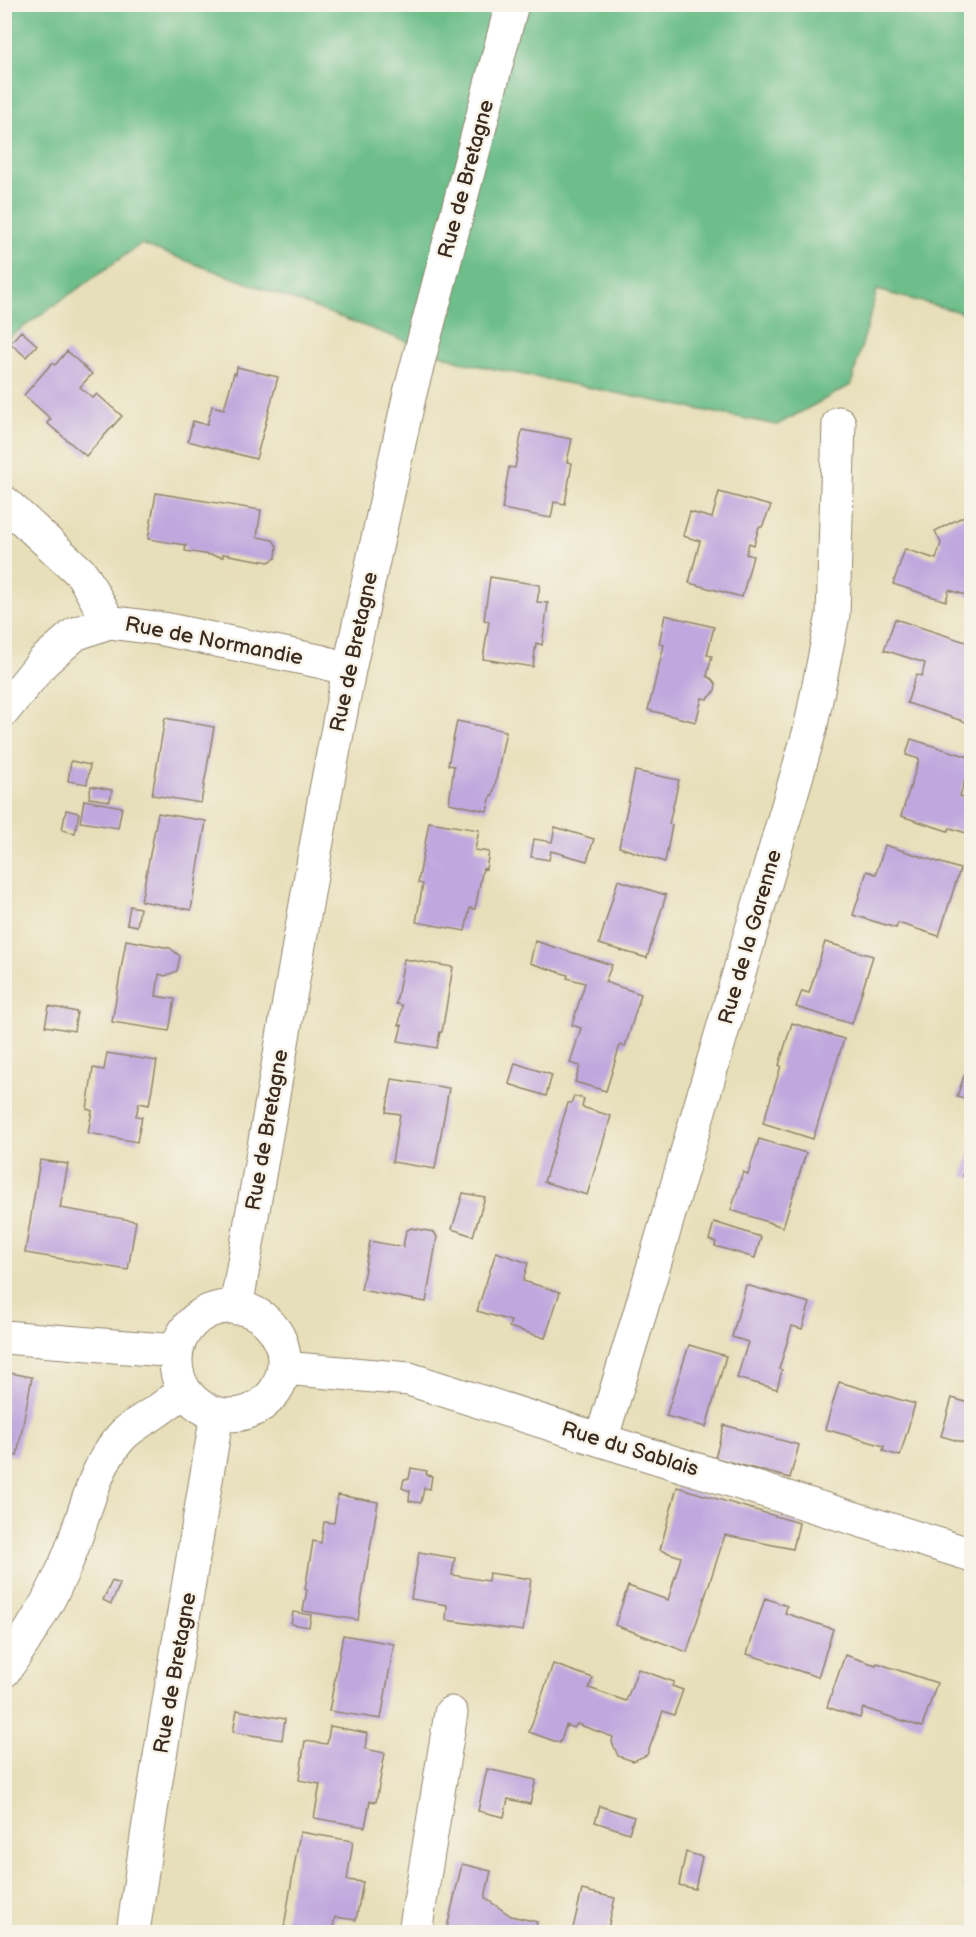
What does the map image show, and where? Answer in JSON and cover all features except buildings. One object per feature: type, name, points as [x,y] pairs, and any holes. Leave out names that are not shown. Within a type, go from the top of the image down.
[{"type":"street","name":"Rue de Bretagne","points":[[236,1308],[349,670],[410,393],[512,4]]},
{"type":"street","name":"Rue de la Garenne","points":[[601,1440],[810,730],[833,615],[839,423]]},
{"type":"street","points":[[4,502],[82,574],[109,622]]},
{"type":"street","name":"Rue de Normandie","points":[[4,710],[43,662],[75,634],[109,622],[163,629],[323,662],[349,670]]},
{"type":"street","points":[[236,1308],[254,1311],[272,1325],[283,1345],[284,1368],[277,1390],[261,1406],[240,1415],[217,1414],[198,1406],[184,1391],[175,1365],[176,1351],[183,1333],[195,1318],[212,1309],[236,1308]]},
{"type":"street","points":[[4,1337],[176,1351]]},
{"type":"street","name":"Rue du Sablais","points":[[284,1368],[409,1379],[972,1555]]},
{"type":"street","points":[[4,1671],[45,1607],[71,1552],[103,1463],[112,1449],[121,1437],[184,1391]]},
{"type":"street","name":"Rue de Bretagne","points":[[133,1932],[217,1414]]},
{"type":"street","points":[[415,1932],[451,1713]]},
{"type":"green space","points":[[5,5],[971,5],[971,315],[877,290],[851,385],[777,425],[465,363],[141,244],[5,340]]}]
